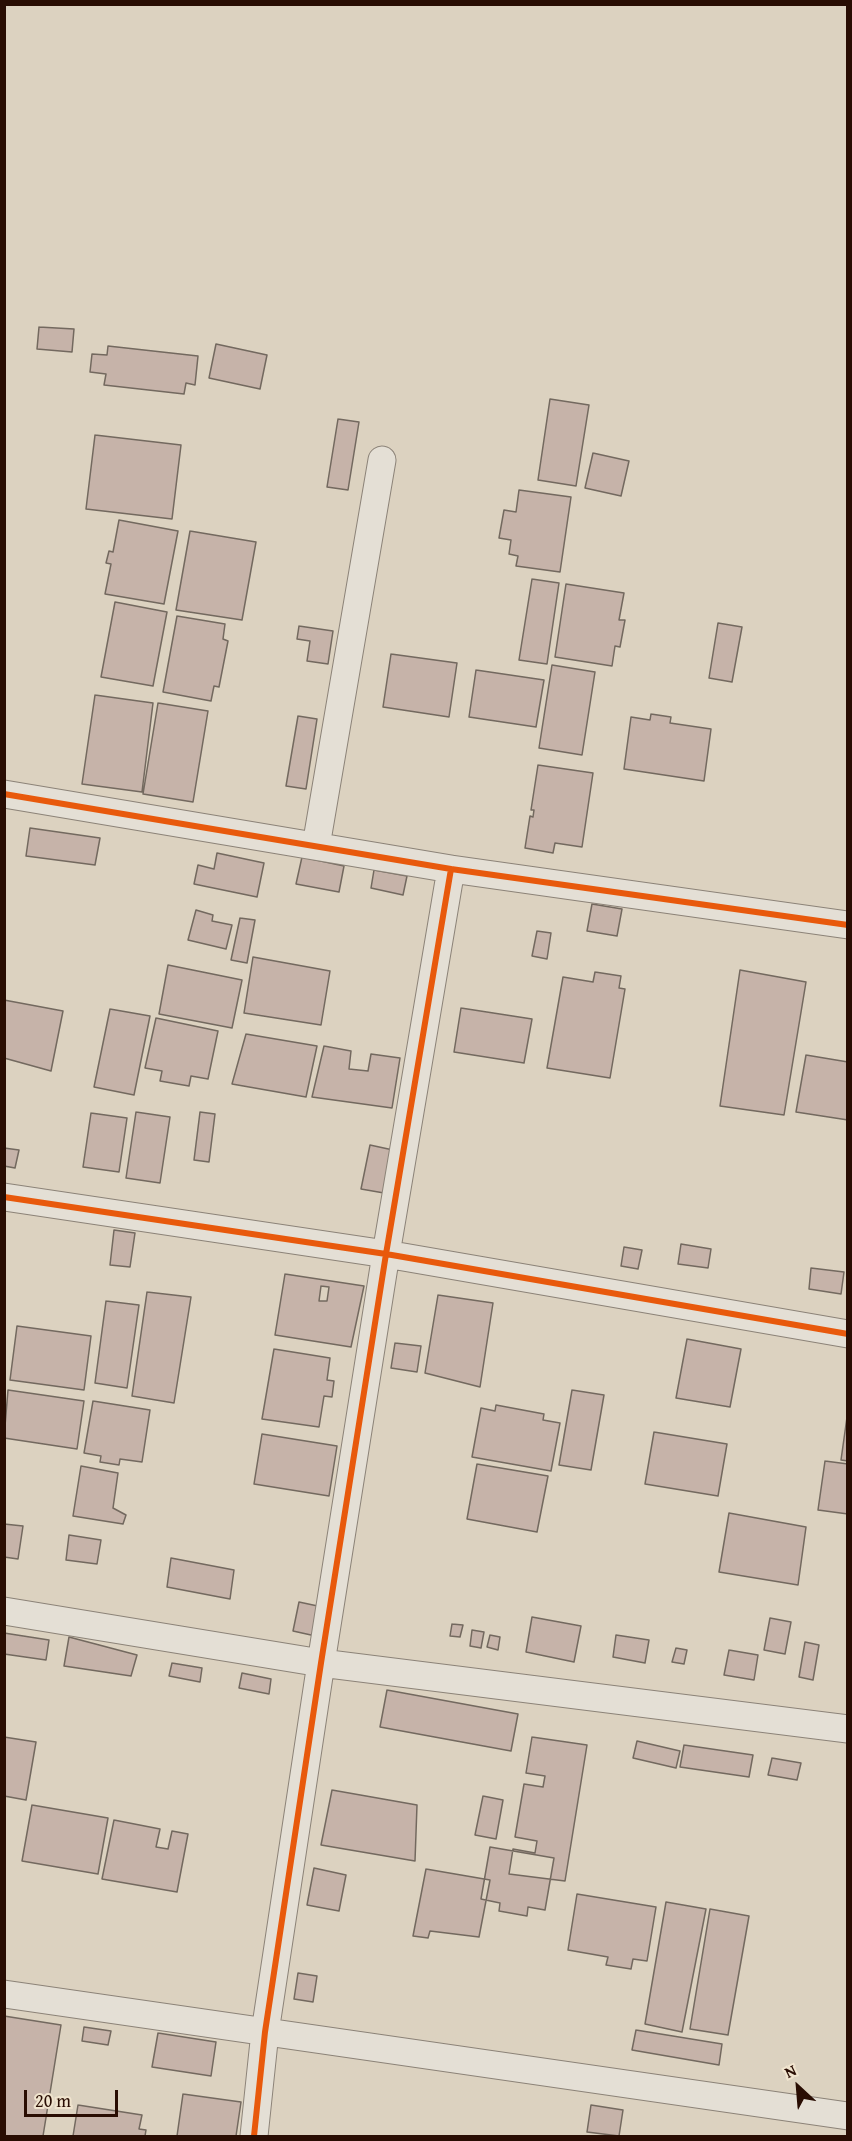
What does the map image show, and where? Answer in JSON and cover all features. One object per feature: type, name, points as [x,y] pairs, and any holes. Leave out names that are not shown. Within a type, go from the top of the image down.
[{"type":"street","points":[[316,846],[382,460]]},
{"type":"street","points":[[4,794],[451,869],[848,925]]},
{"type":"street","points":[[254,2136],[265,2032],[321,1663],[386,1254],[451,869]]},
{"type":"street","points":[[4,1197],[386,1254],[848,1335]]},
{"type":"street","points":[[4,1611],[321,1663],[848,1729]]},
{"type":"street","points":[[4,1994],[848,2116]]},
{"type":"building","points":[[39,327],[74,329],[72,352],[37,349]]},
{"type":"building","points":[[216,344],[267,355],[260,389],[209,378]]},
{"type":"building","points":[[108,346],[198,356],[195,385],[186,383],[184,394],[104,385],[106,374],[90,372],[92,354],[107,355]]},
{"type":"building","points":[[550,399],[589,405],[576,486],[538,480]]},
{"type":"building","points":[[338,419],[359,422],[348,490],[327,487]]},
{"type":"building","points":[[95,435],[181,445],[172,519],[86,509]]},
{"type":"building","points":[[593,453],[629,461],[621,496],[585,488]]},
{"type":"building","points":[[519,490],[571,497],[560,572],[516,566],[518,556],[509,554],[511,540],[499,538],[504,510],[516,512]]},
{"type":"building","points":[[119,520],[178,531],[164,604],[105,594],[111,564],[106,563],[109,551],[113,552]]},
{"type":"building","points":[[190,531],[256,542],[242,620],[176,610]]},
{"type":"building","points":[[532,579],[559,583],[547,664],[519,660]]},
{"type":"building","points":[[566,584],[624,593],[619,620],[625,620],[620,647],[615,646],[612,666],[555,657]]},
{"type":"building","points":[[115,602],[167,612],[153,686],[101,677]]},
{"type":"building","points":[[177,616],[225,624],[223,639],[228,641],[219,687],[214,686],[211,701],[163,692]]},
{"type":"building","points":[[718,623],[742,627],[732,682],[709,678]]},
{"type":"building","points":[[299,626],[333,631],[328,664],[307,661],[310,641],[297,639]]},
{"type":"building","points":[[391,654],[457,663],[449,717],[383,707]]},
{"type":"building","points":[[552,665],[595,672],[582,755],[539,748]]},
{"type":"building","points":[[476,670],[544,680],[536,727],[469,717]]},
{"type":"building","points":[[95,695],[153,703],[142,792],[82,784]]},
{"type":"building","points":[[158,703],[208,711],[193,802],[143,794]]},
{"type":"building","points":[[651,714],[671,717],[670,723],[711,729],[704,781],[624,769],[631,717],[650,720]]},
{"type":"building","points":[[298,716],[317,719],[306,789],[286,786]]},
{"type":"building","points":[[538,765],[593,773],[582,847],[555,843],[553,853],[525,848],[530,816],[533,817],[534,810],[531,810]]},
{"type":"building","points":[[30,828],[100,838],[95,865],[26,856]]},
{"type":"building","points":[[217,853],[264,863],[257,897],[194,884],[198,865],[214,869]]},
{"type":"building","points":[[302,857],[344,866],[339,892],[296,884]]},
{"type":"building","points":[[374,870],[407,876],[403,895],[371,888]]},
{"type":"building","points":[[592,904],[622,909],[617,936],[587,931]]},
{"type":"building","points":[[196,910],[213,915],[212,921],[232,925],[226,949],[188,940]]},
{"type":"building","points":[[240,918],[255,920],[247,963],[231,960]]},
{"type":"building","points":[[537,931],[551,933],[547,959],[532,956]]},
{"type":"building","points":[[253,957],[330,971],[321,1025],[244,1013]]},
{"type":"building","points":[[168,965],[242,980],[232,1028],[159,1014]]},
{"type":"building","points":[[740,970],[806,982],[784,1115],[720,1106]]},
{"type":"building","points":[[595,972],[621,976],[619,988],[625,989],[610,1078],[547,1068],[563,977],[593,982]]},
{"type":"building","points":[[4,1000],[63,1011],[51,1071],[4,1058]]},
{"type":"building","points":[[461,1008],[532,1019],[524,1063],[454,1052]]},
{"type":"building","points":[[110,1009],[150,1016],[134,1095],[94,1087]]},
{"type":"building","points":[[156,1018],[218,1031],[208,1079],[191,1076],[189,1086],[160,1081],[162,1071],[145,1068]]},
{"type":"building","points":[[246,1034],[317,1046],[306,1097],[232,1084]]},
{"type":"building","points":[[324,1046],[351,1051],[349,1069],[368,1071],[371,1054],[400,1058],[392,1108],[312,1097]]},
{"type":"building","points":[[806,1055],[848,1062],[848,1120],[796,1112]]},
{"type":"building","points":[[136,1112],[170,1117],[160,1183],[126,1178]]},
{"type":"building","points":[[200,1112],[215,1114],[209,1162],[194,1160]]},
{"type":"building","points":[[91,1113],[127,1118],[119,1172],[83,1167]]},
{"type":"building","points":[[370,1145],[393,1150],[384,1193],[361,1189]]},
{"type":"building","points":[[4,1148],[19,1150],[15,1168],[4,1166]]},
{"type":"building","points":[[114,1230],[135,1233],[130,1267],[110,1265]]},
{"type":"building","points":[[681,1244],[711,1249],[708,1268],[678,1264]]},
{"type":"building","points":[[624,1247],[642,1250],[638,1269],[621,1266]]},
{"type":"building","points":[[811,1268],[844,1272],[841,1294],[809,1289]]},
{"type":"building","points":[[285,1274],[364,1286],[351,1347],[275,1335]],"holes":[[[321,1286],[329,1287],[327,1301],[319,1301]]]},
{"type":"building","points":[[147,1292],[191,1297],[174,1403],[132,1396]]},
{"type":"building","points":[[438,1295],[493,1303],[480,1387],[425,1373]]},
{"type":"building","points":[[106,1301],[139,1305],[127,1388],[95,1383]]},
{"type":"building","points":[[17,1326],[91,1336],[84,1390],[10,1380]]},
{"type":"building","points":[[687,1339],[741,1349],[730,1407],[676,1398]]},
{"type":"building","points":[[395,1343],[421,1346],[417,1372],[391,1368]]},
{"type":"building","points":[[274,1349],[330,1358],[327,1380],[334,1381],[332,1397],[324,1396],[319,1427],[262,1419]]},
{"type":"building","points":[[8,1390],[84,1401],[77,1449],[4,1438]]},
{"type":"building","points":[[572,1390],[604,1395],[591,1470],[559,1465]]},
{"type":"building","points":[[93,1401],[150,1410],[142,1462],[120,1459],[119,1465],[100,1462],[101,1456],[84,1453]]},
{"type":"building","points":[[496,1405],[544,1414],[543,1420],[560,1423],[551,1471],[472,1457],[481,1408],[495,1411]]},
{"type":"building","points":[[848,1410],[848,1461],[841,1460]]},
{"type":"building","points":[[654,1432],[727,1444],[718,1496],[645,1484]]},
{"type":"building","points":[[262,1434],[337,1446],[329,1496],[254,1484]]},
{"type":"building","points":[[825,1461],[848,1464],[848,1514],[818,1510]]},
{"type":"building","points":[[477,1464],[548,1476],[537,1532],[467,1519]]},
{"type":"building","points":[[81,1466],[118,1473],[113,1508],[126,1515],[123,1524],[73,1516]]},
{"type":"building","points":[[729,1513],[806,1527],[798,1585],[719,1572]]},
{"type":"building","points":[[4,1524],[23,1526],[18,1559],[4,1557]]},
{"type":"building","points":[[69,1535],[101,1540],[97,1564],[66,1560]]},
{"type":"building","points":[[171,1558],[234,1570],[230,1599],[167,1587]]},
{"type":"building","points":[[299,1602],[327,1608],[320,1637],[293,1631]]},
{"type":"building","points":[[532,1617],[581,1626],[574,1662],[526,1652]]},
{"type":"building","points":[[770,1618],[791,1622],[785,1654],[764,1650]]},
{"type":"building","points":[[452,1624],[463,1625],[460,1637],[450,1636]]},
{"type":"building","points":[[472,1630],[484,1632],[481,1648],[470,1646]]},
{"type":"building","points":[[4,1633],[49,1640],[46,1660],[4,1654]]},
{"type":"building","points":[[490,1635],[500,1637],[498,1650],[487,1647]]},
{"type":"building","points":[[616,1635],[649,1640],[645,1663],[613,1657]]},
{"type":"building","points":[[69,1637],[137,1655],[131,1676],[64,1666]]},
{"type":"building","points":[[805,1642],[819,1645],[813,1680],[799,1677]]},
{"type":"building","points":[[676,1648],[687,1650],[684,1664],[672,1662]]},
{"type":"building","points":[[729,1650],[758,1655],[754,1680],[724,1675]]},
{"type":"building","points":[[172,1663],[202,1668],[200,1682],[169,1676]]},
{"type":"building","points":[[242,1673],[271,1679],[269,1694],[239,1688]]},
{"type":"building","points":[[387,1690],[518,1714],[511,1751],[380,1727]]},
{"type":"building","points":[[4,1737],[36,1742],[26,1800],[4,1796]]},
{"type":"building","points":[[532,1737],[587,1745],[565,1881],[509,1874],[513,1849],[535,1853],[537,1841],[515,1837],[524,1784],[543,1787],[545,1776],[526,1773]]},
{"type":"building","points":[[637,1741],[680,1751],[676,1768],[633,1758]]},
{"type":"building","points":[[684,1745],[753,1755],[749,1777],[680,1767]]},
{"type":"building","points":[[772,1758],[801,1763],[797,1780],[768,1775]]},
{"type":"building","points":[[332,1790],[417,1805],[415,1861],[321,1845]]},
{"type":"building","points":[[483,1796],[503,1800],[496,1839],[475,1835]]},
{"type":"building","points":[[32,1805],[108,1818],[98,1874],[22,1861]]},
{"type":"building","points":[[114,1820],[160,1829],[156,1847],[168,1849],[172,1831],[188,1834],[177,1892],[102,1879]]},
{"type":"building","points":[[490,1847],[554,1858],[545,1910],[528,1907],[527,1916],[499,1911],[500,1903],[481,1899]]},
{"type":"building","points":[[314,1868],[346,1875],[339,1911],[307,1905]]},
{"type":"building","points":[[426,1869],[490,1880],[479,1937],[430,1931],[428,1938],[413,1936]]},
{"type":"building","points":[[577,1894],[656,1907],[647,1961],[633,1959],[631,1969],[606,1965],[608,1957],[568,1950]]},
{"type":"building","points":[[666,1902],[706,1909],[682,2032],[645,2024]]},
{"type":"building","points":[[710,1909],[749,1916],[728,2035],[690,2029]]},
{"type":"building","points":[[298,1973],[317,1976],[313,2002],[294,1999]]},
{"type":"building","points":[[4,2016],[61,2025],[43,2136],[4,2136]]},
{"type":"building","points":[[84,2027],[111,2031],[108,2045],[82,2041]]},
{"type":"building","points":[[636,2030],[722,2044],[719,2065],[632,2050]]},
{"type":"building","points":[[158,2033],[216,2042],[211,2076],[152,2067]]},
{"type":"building","points":[[183,2094],[241,2102],[236,2136],[177,2136]]},
{"type":"building","points":[[78,2105],[142,2115],[139,2129],[146,2130],[145,2136],[73,2136]]},
{"type":"building","points":[[591,2105],[623,2110],[619,2136],[587,2132]]},
{"type":"cycle path","points":[[4,794],[451,869],[848,925]]},
{"type":"cycle path","points":[[254,2136],[265,2032],[321,1663],[386,1254],[451,869]]},
{"type":"cycle path","points":[[4,1197],[386,1254],[848,1334]]}]
